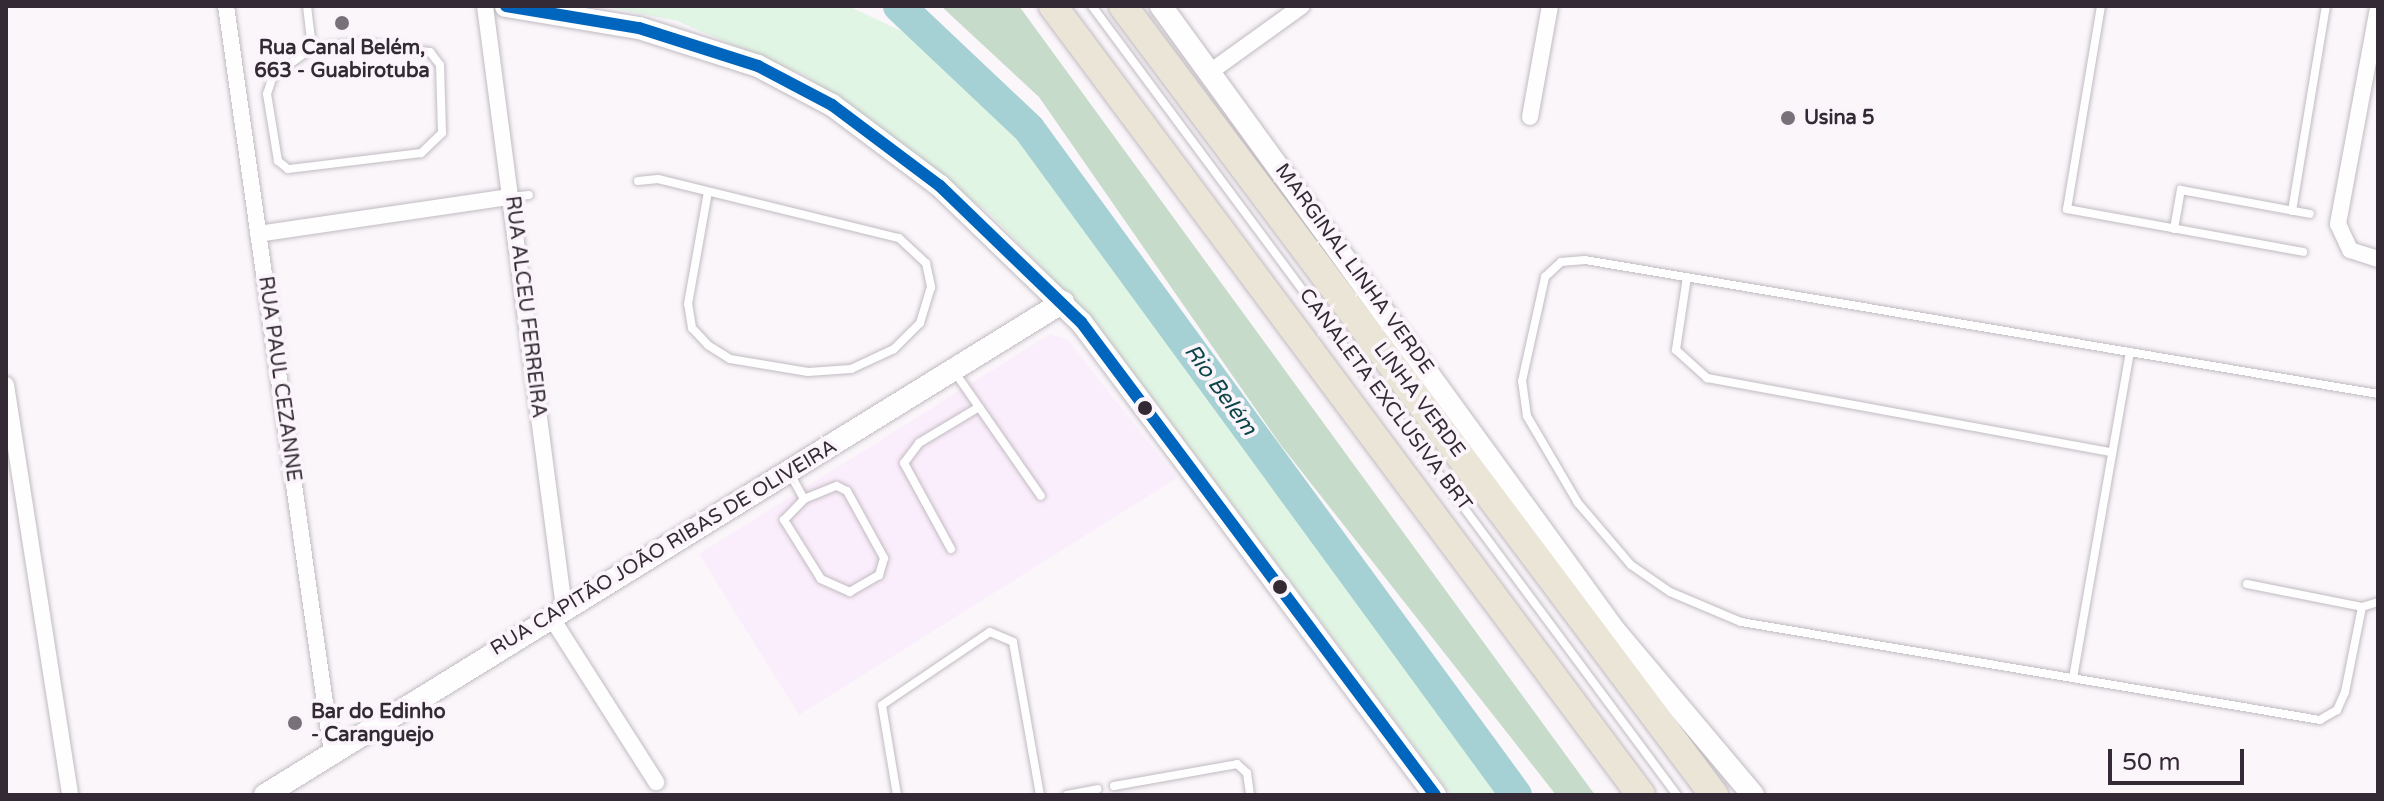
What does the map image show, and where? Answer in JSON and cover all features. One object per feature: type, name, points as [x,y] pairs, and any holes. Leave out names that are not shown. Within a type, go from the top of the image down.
[{"type":"highway","points":[[1053,6],[1641,795]]},
{"type":"highway","name":"LINHA VERDE","points":[[1123,6],[1714,795]]},
{"type":"street","name":"RUA PAUL CEZANNE","points":[[226,6],[332,753]]},
{"type":"street","name":"RUA ALCEU FERREIRA","points":[[485,6],[558,613],[656,782]]},
{"type":"street","points":[[506,6],[680,38],[795,83],[940,186],[1063,302],[1435,795]]},
{"type":"street","name":"MARGINAL LINHA VERDE","points":[[1161,6],[1615,631],[1753,795]]},
{"type":"street","points":[[1210,72],[1302,6]]},
{"type":"street","points":[[1530,117],[1550,6]]},
{"type":"street","points":[[2371,258],[2344,245],[2338,224],[2378,8]]},
{"type":"street","points":[[258,234],[510,197]]},
{"type":"street","name":"RUA CAPITÃO JOÃO RIBAS DE OLIVEIRA","points":[[265,795],[1063,302]]},
{"type":"street","points":[[6,385],[70,795]]},
{"type":"lane","points":[[307,6],[312,48]]},
{"type":"lane","name":"CANALETA EXCLUSIVA BRT","points":[[1092,6],[1677,795]]},
{"type":"lane","points":[[2101,6],[2067,209],[2303,252]]},
{"type":"lane","points":[[2292,211],[2326,6]]},
{"type":"lane","points":[[412,44],[430,52],[440,65],[445,117],[433,145],[421,153],[288,169],[278,161],[267,94],[282,63],[312,48],[412,44]]},
{"type":"lane","points":[[638,181],[658,179],[899,238],[926,263],[931,287],[920,323],[894,349],[851,369],[808,372],[730,359],[708,345],[692,328],[688,304],[708,192]]},
{"type":"lane","points":[[2174,229],[2181,190],[2310,214]]},
{"type":"lane","points":[[510,197],[529,195]]},
{"type":"lane","points":[[2362,607],[2345,692],[2337,710],[2320,720],[1741,622],[1670,592],[1631,565],[1578,503],[1527,416],[1522,381],[1545,277],[1561,262],[1687,277],[2378,394]]},
{"type":"lane","points":[[1687,277],[1676,350],[1707,378],[2112,452]]},
{"type":"lane","points":[[2073,678],[2130,352]]},
{"type":"lane","points":[[954,370],[1041,496]]},
{"type":"lane","points":[[951,549],[904,463],[919,443],[979,407]]},
{"type":"lane","points":[[789,472],[804,499]]},
{"type":"lane","points":[[837,486],[847,491],[884,558],[879,575],[850,592],[821,579],[784,520],[804,499],[837,486]]},
{"type":"lane","points":[[2247,584],[2362,607],[2378,602]]},
{"type":"lane","points":[[897,795],[882,705],[990,632],[1013,642],[1040,795]]},
{"type":"lane","points":[[1114,786],[1237,764],[1247,773],[1250,795]]},
{"type":"lane","points":[[1067,795],[1097,789]]},
{"type":"shaded area","points":[[1050,334],[1068,340],[1177,478],[799,715],[699,554]]},
{"type":"green space","points":[[602,6],[848,6],[914,37],[1022,134],[1506,795],[1451,795],[1096,323],[988,212],[808,77],[677,21]]},
{"type":"green space","points":[[941,6],[1019,6],[1595,795],[1556,795],[1280,444],[1039,97]]},
{"type":"waterway","name":"Rio Belém","points":[[899,6],[1029,129],[1516,795]]},
{"type":"transit line","points":[[506,6],[639,28],[758,66],[832,105],[940,186],[1081,322],[1435,795]]},
{"type":"place","name":"Rua Canal Belém, 663 - Guabirotuba","points":[[342,23]]},
{"type":"place","name":"Usina 5","points":[[1788,118]]},
{"type":"place","name":"Bar do Edinho - Caranguejo","points":[[295,723]]}]
